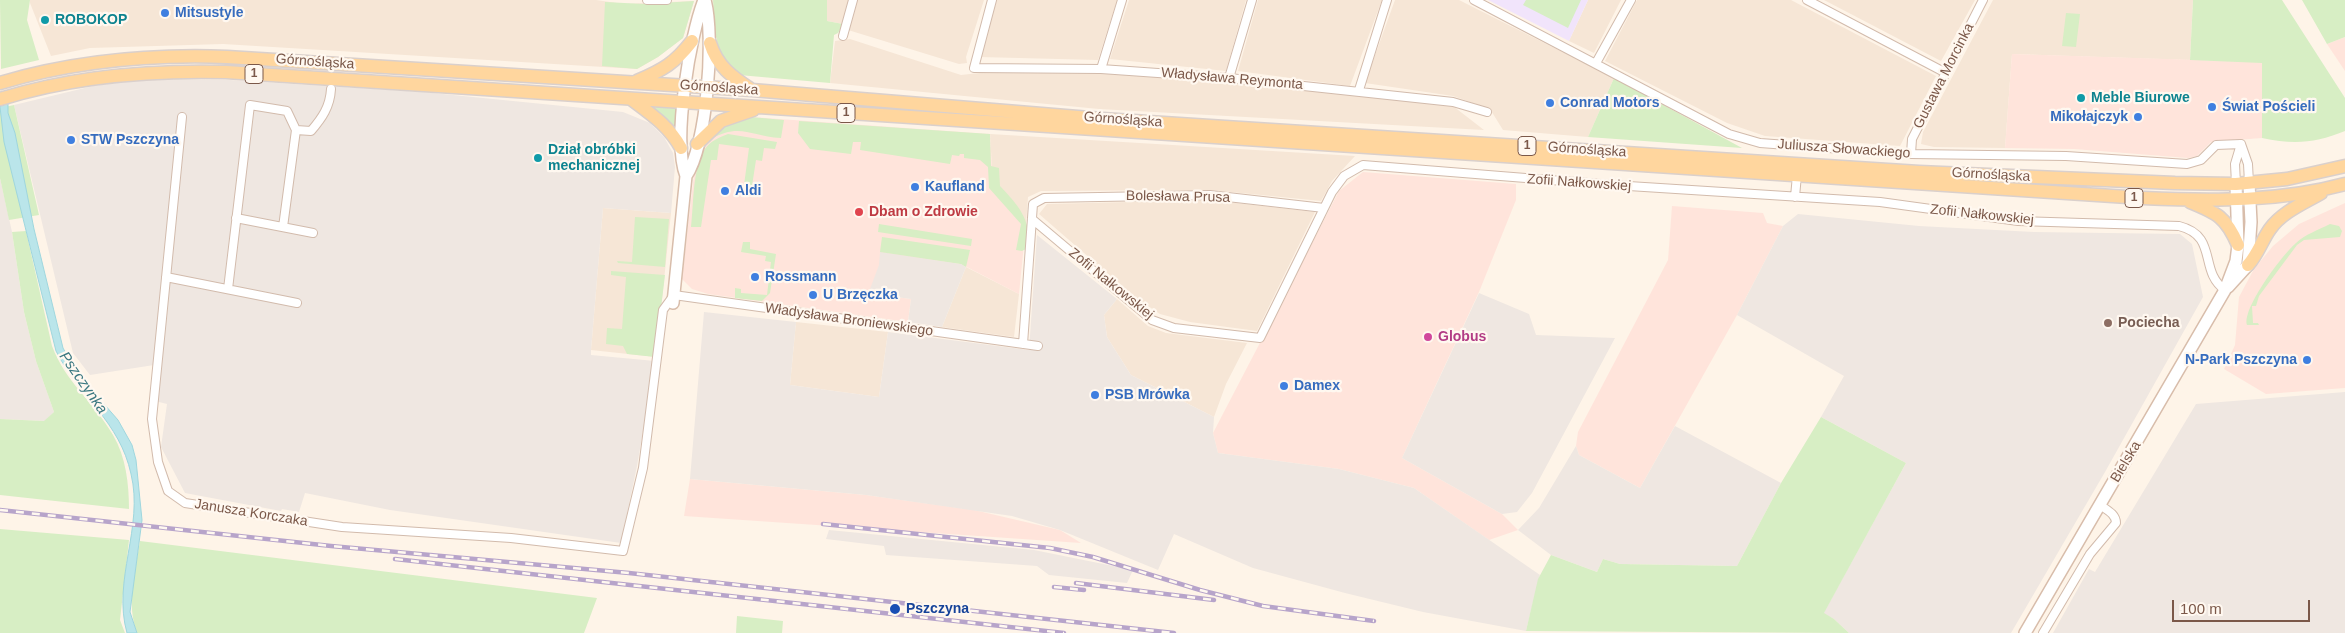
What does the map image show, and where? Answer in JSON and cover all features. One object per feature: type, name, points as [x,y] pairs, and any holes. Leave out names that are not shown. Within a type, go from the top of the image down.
[{"type":"main road","points":[[686,176],[682,168],[681,148],[685,86],[696,18],[705,0]]},
{"type":"main road","points":[[674,299],[686,176],[690,169],[697,144],[707,87],[710,16],[705,0]]},
{"type":"main road","points":[[634,82],[666,68],[679,57],[692,41]]},
{"type":"main road","points":[[710,43],[714,55],[723,68],[752,90]]},
{"type":"main road","name":"Górnośląska","points":[[4,82],[85,63],[152,55],[186,55],[634,82],[1075,117],[1918,172],[2175,183],[2243,183]]},
{"type":"main road","name":"Górnośląska","points":[[0,99],[88,78],[186,71],[1797,176],[2186,200],[2237,200]]},
{"type":"main road","points":[[631,99],[660,120],[674,135],[681,148]]},
{"type":"main road","points":[[697,144],[721,121],[760,107]]},
{"type":"main road","name":"1","points":[[2243,183],[2307,176],[2345,166]]},
{"type":"main road","points":[[2243,183],[2251,199],[2248,265]]},
{"type":"main road","name":"Bielska","points":[[2025,633],[2225,290],[2236,262],[2238,245],[2237,200],[2243,183]]},
{"type":"main road","name":"1","points":[[2237,200],[2330,188],[2345,184]]},
{"type":"main road","points":[[2248,265],[2258,253],[2270,229],[2284,214],[2330,188]]},
{"type":"main road","points":[[2186,200],[2219,214],[2228,224],[2238,245]]},
{"type":"main road","name":"Bielska","points":[[2225,290],[2248,265]]},
{"type":"street","points":[[648,0],[667,0]]},
{"type":"street","points":[[843,36],[853,0]]},
{"type":"street","name":"Władysława Reymonta","points":[[992,0],[974,58],[974,68],[1102,69],[1229,78],[1359,90],[1453,102],[1487,112]]},
{"type":"street","points":[[1102,69],[1122,0]]},
{"type":"street","points":[[1229,78],[1252,0]]},
{"type":"street","points":[[1359,90],[1387,0]]},
{"type":"street","name":"Juliusza Słowackiego","points":[[1474,0],[1729,134],[1760,143],[1911,154],[2066,156],[2187,164],[2201,160],[2216,145],[2241,144]]},
{"type":"street","points":[[1596,63],[1631,0]]},
{"type":"street","points":[[1807,0],[1946,73]]},
{"type":"street","name":"Gustawa Morcinka","points":[[1911,154],[1912,139],[1983,0]]},
{"type":"street","points":[[296,130],[311,131],[323,116],[330,101],[331,89]]},
{"type":"street","points":[[228,289],[250,105],[286,111],[296,130],[283,227]]},
{"type":"street","name":"Janusza Korczaka","points":[[182,117],[152,418],[158,462],[168,491],[185,503],[342,526],[511,538],[623,551],[644,468],[663,310],[674,299]]},
{"type":"street","points":[[2241,144],[2248,164],[2243,183]]},
{"type":"street","points":[[2241,144],[2235,164],[2243,183]]},
{"type":"street","name":"Zofii Nałkowskiej","points":[[1032,219],[1152,320],[1174,328],[1260,338],[1324,208],[1344,176],[1363,165],[1880,202],[2018,221],[2179,226],[2189,228],[2202,239],[2214,280],[2225,290]]},
{"type":"street","points":[[1795,197],[1797,176]]},
{"type":"street","name":"Bolesława Prusa","points":[[1032,219],[1033,204],[1044,198],[1210,195],[1324,208]]},
{"type":"street","points":[[236,218],[313,233]]},
{"type":"street","points":[[1024,344],[1032,219]]},
{"type":"street","points":[[166,277],[297,302]]},
{"type":"street","name":"Władysława Broniewskiego","points":[[674,299],[1038,346]]},
{"type":"street","points":[[2043,633],[2090,554],[2116,523],[2113,514],[2100,505]]},
{"type":"shaded area","points":[[30,0],[596,0],[624,4],[694,1],[683,38],[658,57],[637,69],[223,44],[90,48],[51,56]]},
{"type":"shaded area","points":[[827,0],[850,0],[843,24],[827,21]]},
{"type":"shaded area","points":[[857,0],[984,0],[966,57],[967,63],[959,64],[848,30]]},
{"type":"shaded area","points":[[997,0],[1117,0],[1098,60],[979,57]]},
{"type":"shaded area","points":[[1129,0],[1246,0],[1226,71],[1110,59]]},
{"type":"shaded area","points":[[1258,0],[1382,0],[1350,86],[1238,71]]},
{"type":"shaded area","points":[[1395,0],[1459,0],[1614,78],[1588,137],[1503,130],[1490,109],[1453,96],[1365,83]]},
{"type":"shaded area","points":[[1488,0],[1588,0],[1569,41]]},
{"type":"shaded area","points":[[1588,0],[1621,0],[1594,53],[1569,41]]},
{"type":"shaded area","points":[[1637,0],[1791,0],[1936,76],[1900,146],[1765,136],[1727,123],[1605,61]]},
{"type":"shaded area","points":[[1824,0],[1975,0],[1941,61]]},
{"type":"shaded area","points":[[1993,0],[2193,0],[2190,60],[2012,54],[2005,148],[1934,147],[1921,144],[1923,132]]},
{"type":"shaded area","points":[[2345,37],[2345,71],[2327,44]]},
{"type":"shaded area","points":[[850,39],[961,75],[988,72],[1180,76],[1363,95],[1453,106],[1484,130],[1099,109],[830,83],[835,41]]},
{"type":"shaded area","points":[[2012,54],[2262,62],[2262,138],[2211,142],[2197,156],[2188,158],[2074,149],[2005,148]]},
{"type":"shaded area","points":[[141,80],[230,80],[423,92],[623,112],[650,123],[664,137],[673,153],[675,167],[671,213],[603,208],[591,355],[655,361],[637,466],[621,543],[390,510],[305,493],[299,512],[282,509],[281,511],[185,493],[161,447],[167,404],[155,401],[154,365],[90,375],[73,353],[14,105],[93,86]]},
{"type":"shaded area","points":[[751,117],[990,134],[993,187],[1026,224],[1019,294],[961,264],[901,256],[880,265],[871,289],[894,292],[896,297],[911,299],[908,322],[708,294],[692,289],[682,279],[694,174],[701,151],[708,138]]},
{"type":"shaded area","points":[[990,134],[1355,156],[1332,181],[1321,201],[1211,190],[1041,191],[1028,197],[1026,224],[993,187]]},
{"type":"shaded area","points":[[1363,172],[1516,184],[1516,200],[1479,292],[1402,458],[1502,514],[1518,530],[1489,540],[1414,488],[1339,469],[1218,453],[1213,433],[1339,191]]},
{"type":"shaded area","points":[[0,178],[12,232],[24,312],[36,361],[54,412],[45,421],[0,419]]},
{"type":"shaded area","points":[[1210,200],[1315,212],[1257,331],[1190,322],[1160,314],[1136,298],[1039,214],[1047,204]]},
{"type":"shaded area","points":[[2345,203],[2345,388],[2266,394],[2224,369],[2235,345],[2239,297],[2254,269],[2273,246],[2299,224]]},
{"type":"shaded area","points":[[1672,206],[1763,213],[1767,223],[1783,226],[1737,315],[1640,488],[1579,455],[1576,446],[1578,432],[1668,260]]},
{"type":"shaded area","points":[[603,208],[671,213],[656,357],[591,350]]},
{"type":"shaded area","points":[[1798,214],[1919,226],[2034,232],[2180,234],[2192,244],[2203,297],[2105,472],[2011,633],[1849,633],[1834,619],[1823,614],[1906,463],[1821,417],[1844,376],[1737,315],[1783,226]]},
{"type":"shaded area","points":[[1037,235],[1117,299],[1104,315],[1107,337],[1131,375],[1214,417],[1213,433],[1218,453],[1339,469],[1414,488],[1540,575],[1526,631],[1423,612],[1253,568],[1174,534],[1158,570],[1060,530],[1012,516],[866,495],[690,479],[704,312],[796,322],[790,385],[879,397],[888,332],[1029,350]]},
{"type":"shaded area","points":[[880,252],[961,264],[966,267],[942,327],[908,322],[911,299],[896,297],[894,292],[870,289],[879,265]]},
{"type":"shaded area","points":[[966,267],[1019,294],[1014,337],[942,327]]},
{"type":"shaded area","points":[[1479,293],[1529,314],[1536,335],[1615,338],[1532,493],[1517,512],[1502,514],[1402,458]]},
{"type":"shaded area","points":[[1117,299],[1148,326],[1166,333],[1247,343],[1226,384],[1214,417],[1131,375],[1107,337],[1104,315]]},
{"type":"shaded area","points":[[796,322],[888,332],[879,397],[790,385]]},
{"type":"shaded area","points":[[2345,392],[2345,633],[2053,633],[2089,569],[2095,572],[2196,404]]},
{"type":"shaded area","points":[[1675,426],[1781,483],[1737,566],[1620,564],[1603,559],[1597,572],[1551,555],[1518,530],[1539,508],[1576,446],[1579,455],[1640,488]]},
{"type":"shaded area","points":[[690,479],[866,495],[974,510],[1060,530],[1081,543],[684,516]]},
{"type":"shaded area","points":[[829,530],[1034,550],[1133,570],[1127,583],[1049,575],[1037,566],[886,555],[884,546],[826,539]]},
{"type":"green space","points":[[0,0],[30,0],[27,20],[39,60],[1,69]]},
{"type":"green space","points":[[713,0],[827,0],[827,21],[843,24],[838,33],[834,35],[830,83],[739,75],[724,58],[720,50],[715,32]]},
{"type":"green space","points":[[1526,0],[1581,0],[1568,28],[1523,5]]},
{"type":"green space","points":[[2193,0],[2282,0],[2345,98],[2345,131],[2305,142],[2284,142],[2262,138],[2262,63],[2190,60]]},
{"type":"green space","points":[[2302,0],[2345,0],[2345,37],[2327,44]]},
{"type":"green space","points":[[694,1],[683,38],[658,57],[637,69],[602,66],[605,2],[644,4]]},
{"type":"green space","points":[[2066,13],[2080,14],[2076,47],[2062,46]]},
{"type":"green space","points":[[1614,78],[1742,148],[1588,137]]},
{"type":"green space","points":[[14,105],[39,215],[9,220],[0,178],[0,108]]},
{"type":"green space","points":[[648,105],[678,108],[677,131],[665,118]]},
{"type":"green space","points":[[751,117],[784,120],[781,138],[737,131],[709,140],[727,123]]},
{"type":"green space","points":[[799,121],[990,134],[991,166],[999,168],[1000,186],[1013,200],[1026,221],[1029,238],[1028,248],[1022,251],[1016,250],[1021,224],[989,188],[988,167],[980,160],[964,158],[964,154],[959,156],[952,155],[950,164],[860,150],[861,142],[853,142],[851,154],[810,149],[798,133]]},
{"type":"green space","points":[[728,134],[777,142],[775,149],[764,148],[762,161],[756,160],[752,186],[744,185],[749,148],[719,144],[717,160],[711,160],[701,227],[691,227],[694,187],[701,157],[710,144]]},
{"type":"green space","points":[[635,217],[669,219],[665,267],[618,263],[617,261],[632,262]]},
{"type":"green space","points":[[879,224],[972,239],[971,246],[878,232]]},
{"type":"green space","points":[[2330,224],[2339,226],[2342,231],[2340,237],[2304,240],[2297,245],[2259,296],[2256,306],[2252,306],[2253,323],[2258,323],[2259,325],[2247,325],[2247,317],[2257,294],[2282,258],[2300,240]]},
{"type":"green space","points":[[26,231],[52,346],[72,382],[97,412],[117,443],[126,471],[129,509],[0,495],[0,419],[44,421],[54,412],[36,361],[24,312],[12,232]]},
{"type":"green space","points":[[882,237],[970,250],[966,267],[961,264],[880,252]]},
{"type":"green space","points":[[743,242],[750,242],[750,249],[776,254],[770,293],[762,301],[735,298],[735,288],[741,289],[741,293],[767,295],[771,262],[765,261],[766,256],[741,252]]},
{"type":"green space","points":[[611,271],[665,275],[655,357],[627,354],[623,346],[606,344],[607,328],[622,329],[626,277],[611,275]]},
{"type":"green space","points":[[1821,417],[1906,463],[1824,613],[1834,619],[1849,633],[1526,631],[1538,579],[1551,555],[1597,572],[1603,559],[1620,564],[1737,566],[1781,483]]},
{"type":"green space","points":[[0,529],[129,540],[120,620],[125,633],[0,633]]},
{"type":"green space","points":[[140,541],[597,598],[584,633],[137,633],[132,610],[132,599]]},
{"type":"green space","points":[[737,616],[783,621],[782,633],[736,633]]},
{"type":"water","name":"Pszczynka","points":[[8,104],[8,113],[15,133],[34,229],[63,348],[77,373],[118,420],[132,445],[136,460],[142,520],[130,612],[137,633],[127,633],[123,613],[125,573],[134,514],[131,474],[126,456],[118,439],[65,367],[56,351],[4,142],[0,107]]},
{"type":"railway","points":[[0,510],[331,546],[629,573],[1174,633]]},
{"type":"railway","points":[[823,524],[1050,548],[1093,557],[1200,590],[1263,606],[1374,621]]},
{"type":"railway","points":[[395,559],[1064,633]]},
{"type":"railway","points":[[1076,583],[1214,600]]},
{"type":"railway","points":[[1054,587],[1084,590]]},
{"type":"place","name":"Mitsustyle","points":[[165,13]]},
{"type":"place","name":"ROBOKOP","points":[[45,20]]},
{"type":"place","name":"Meble Biurowe","points":[[2081,98]]},
{"type":"place","name":"Conrad Motors","points":[[1550,103]]},
{"type":"place","name":"Świat Pościeli","points":[[2212,107]]},
{"type":"place","name":"Mikołajczyk","points":[[2138,117]]},
{"type":"place","name":"STW Pszczyna","points":[[71,140]]},
{"type":"place","name":"Dział obróbki mechanicznej","points":[[538,158]]},
{"type":"place","name":"Kaufland","points":[[915,187]]},
{"type":"place","name":"Aldi","points":[[725,191]]},
{"type":"place","name":"Dbam o Zdrowie","points":[[859,212]]},
{"type":"place","name":"Rossmann","points":[[755,277]]},
{"type":"place","name":"U Brzęczka","points":[[813,295]]},
{"type":"place","name":"Pociecha","points":[[2108,323]]},
{"type":"place","name":"Globus","points":[[1428,337]]},
{"type":"place","name":"N-Park Pszczyna","points":[[2307,360]]},
{"type":"place","name":"Damex","points":[[1284,386]]},
{"type":"place","name":"PSB Mrówka","points":[[1095,395]]},
{"type":"place","name":"Pszczyna","points":[[895,609]]}]
